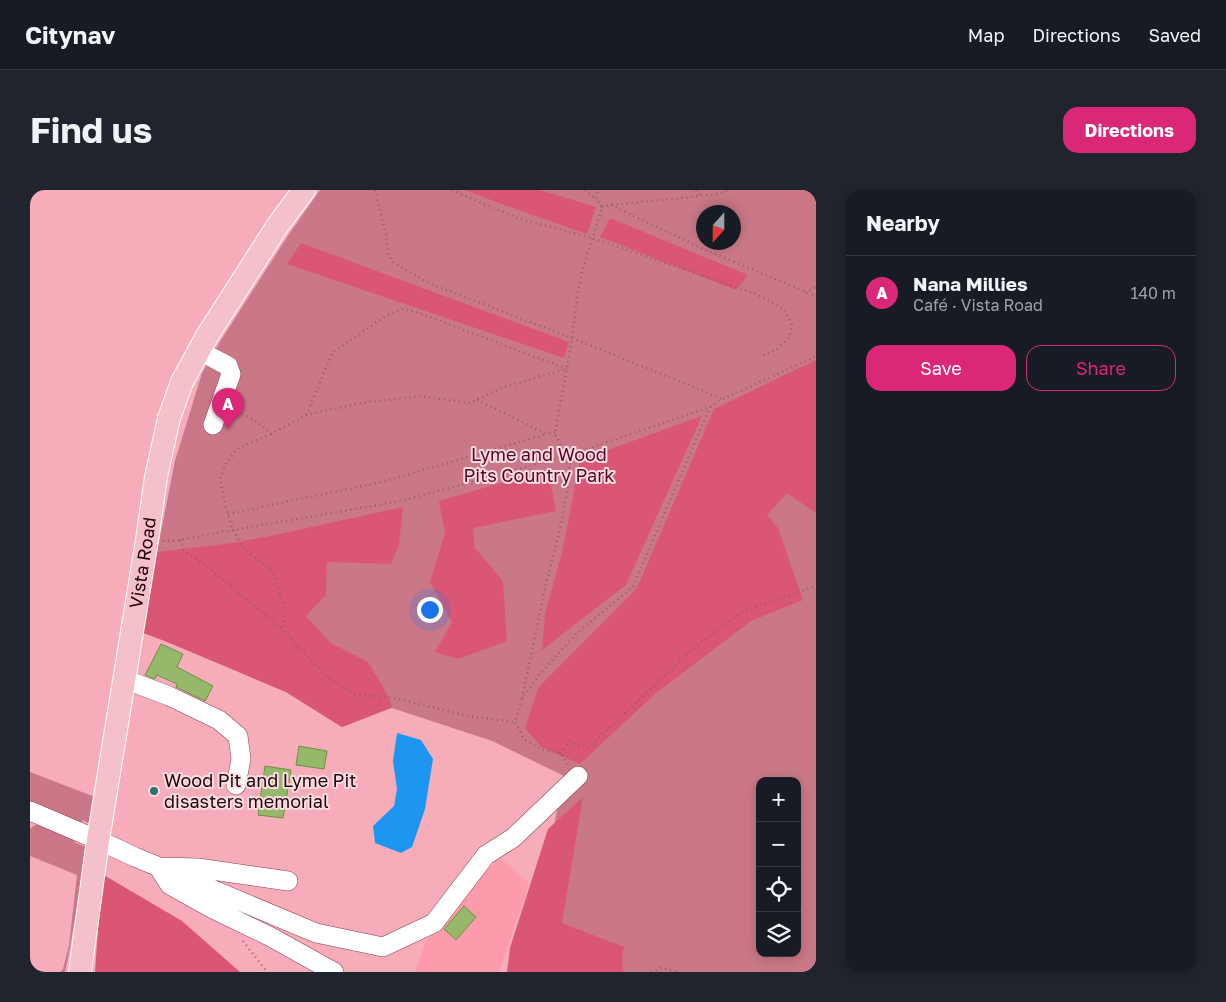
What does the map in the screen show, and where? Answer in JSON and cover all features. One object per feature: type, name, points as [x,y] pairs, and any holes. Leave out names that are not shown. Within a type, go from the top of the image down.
[{"type":"main road","name":"Vista Road","points":[[80,972],[98,840],[148,540],[156,477],[169,418],[182,382],[200,348],[278,225],[304,190]]},
{"type":"lane","points":[[200,348],[211,357],[228,366],[231,374],[212,425]]},
{"type":"lane","points":[[124,679],[169,696],[218,720],[238,736],[241,759],[236,785]]},
{"type":"lane","points":[[30,812],[316,933],[383,946],[434,923],[486,855],[513,838],[578,776]]},
{"type":"lane","points":[[159,867],[198,868],[288,881]]},
{"type":"lane","points":[[159,867],[170,885],[334,972]]},
{"type":"path","points":[[375,190],[386,234],[388,255],[394,264],[430,284],[572,338],[723,399]]},
{"type":"path","points":[[452,190],[518,218],[592,238],[756,294],[784,309],[792,325],[789,338],[777,349],[760,357]]},
{"type":"path","points":[[585,190],[602,207]]},
{"type":"path","points":[[596,199],[598,190]]},
{"type":"path","points":[[696,190],[701,196]]},
{"type":"path","points":[[602,207],[718,194],[727,190]]},
{"type":"path","points":[[611,205],[703,248],[816,296]]},
{"type":"path","points":[[578,776],[560,753],[541,749],[524,739],[515,722],[522,698],[544,588],[559,533],[568,486],[569,466],[556,433],[580,281],[602,207]]},
{"type":"path","points":[[805,292],[816,287]]},
{"type":"path","points":[[306,415],[333,352],[386,316],[402,309],[414,311],[567,369]]},
{"type":"path","points":[[148,540],[180,540],[401,501],[566,456],[710,407],[816,355]]},
{"type":"path","points":[[281,628],[286,612],[272,571],[243,548],[233,530],[228,514],[220,479],[227,460],[239,448],[271,434],[306,415],[361,403],[420,396],[470,403],[501,388],[567,369]]},
{"type":"path","points":[[476,400],[547,434]]},
{"type":"path","points":[[220,405],[247,415],[271,434]]},
{"type":"path","points":[[522,698],[539,674],[577,633],[633,587],[710,407]]},
{"type":"path","points":[[228,514],[382,482],[556,433]]},
{"type":"path","points":[[180,540],[184,552],[204,564],[281,628],[326,676],[355,694],[394,698],[468,716],[515,722]]},
{"type":"path","points":[[560,753],[570,741],[588,748],[701,642],[743,611],[816,586]]},
{"type":"path","points":[[651,972],[661,968],[680,972]]},
{"type":"shaded area","points":[[465,190],[540,190],[596,207],[587,234]]},
{"type":"shaded area","points":[[610,218],[748,275],[736,290],[600,237]]},
{"type":"shaded area","points":[[301,243],[569,342],[564,358],[287,264]]},
{"type":"shaded area","points":[[816,360],[816,513],[787,493],[767,515],[778,528],[803,600],[751,621],[655,694],[580,764],[541,747],[525,728],[538,688],[637,588],[714,409]]},
{"type":"shaded area","points":[[702,416],[626,585],[542,650],[545,614],[562,553],[580,460]]},
{"type":"shaded area","points":[[548,469],[556,511],[473,528],[475,548],[503,581],[507,641],[458,659],[435,652],[452,622],[430,582],[445,533],[439,501]]},
{"type":"shaded area","points":[[403,507],[399,545],[391,564],[327,562],[326,595],[306,616],[331,643],[368,662],[386,692],[392,707],[342,727],[286,692],[141,632],[157,552],[233,543]]},
{"type":"shaded area","points":[[583,797],[562,923],[624,947],[622,957],[623,971],[625,972],[507,972],[510,948],[548,829]]},
{"type":"shaded area","points":[[499,857],[529,883],[499,972],[415,972],[425,943]]},
{"type":"shaded area","points":[[102,874],[182,921],[240,972],[95,972]]},
{"type":"green space","name":"Lyme and Wood Pits Country Park","points":[[320,190],[816,190],[816,972],[524,972],[564,776],[492,741],[392,708],[342,727],[286,692],[141,632],[175,461],[202,373],[289,234]]},
{"type":"green space","points":[[30,772],[95,797],[90,822],[88,823],[83,820],[80,824],[30,803]]},
{"type":"green space","points":[[41,824],[75,839],[74,842],[87,849],[65,972],[60,972],[63,969],[69,945],[77,875],[30,856],[30,829]]},
{"type":"water","points":[[397,733],[421,740],[433,759],[425,809],[412,847],[401,853],[375,843],[373,826],[394,806],[397,789],[393,761]]},
{"type":"building","points":[[161,644],[183,654],[177,667],[213,686],[205,701],[176,687],[177,684],[157,675],[155,679],[145,675]]},
{"type":"building","points":[[299,746],[327,751],[324,769],[296,765]]},
{"type":"building","points":[[265,766],[291,770],[283,818],[258,815]]},
{"type":"building","points":[[464,906],[476,917],[456,940],[444,929]]},
{"type":"place","name":"Nana Millies","points":[[228,429]]},
{"type":"place","name":"Wood Pit and Lyme Pit disasters memorial","points":[[154,791]]}]
